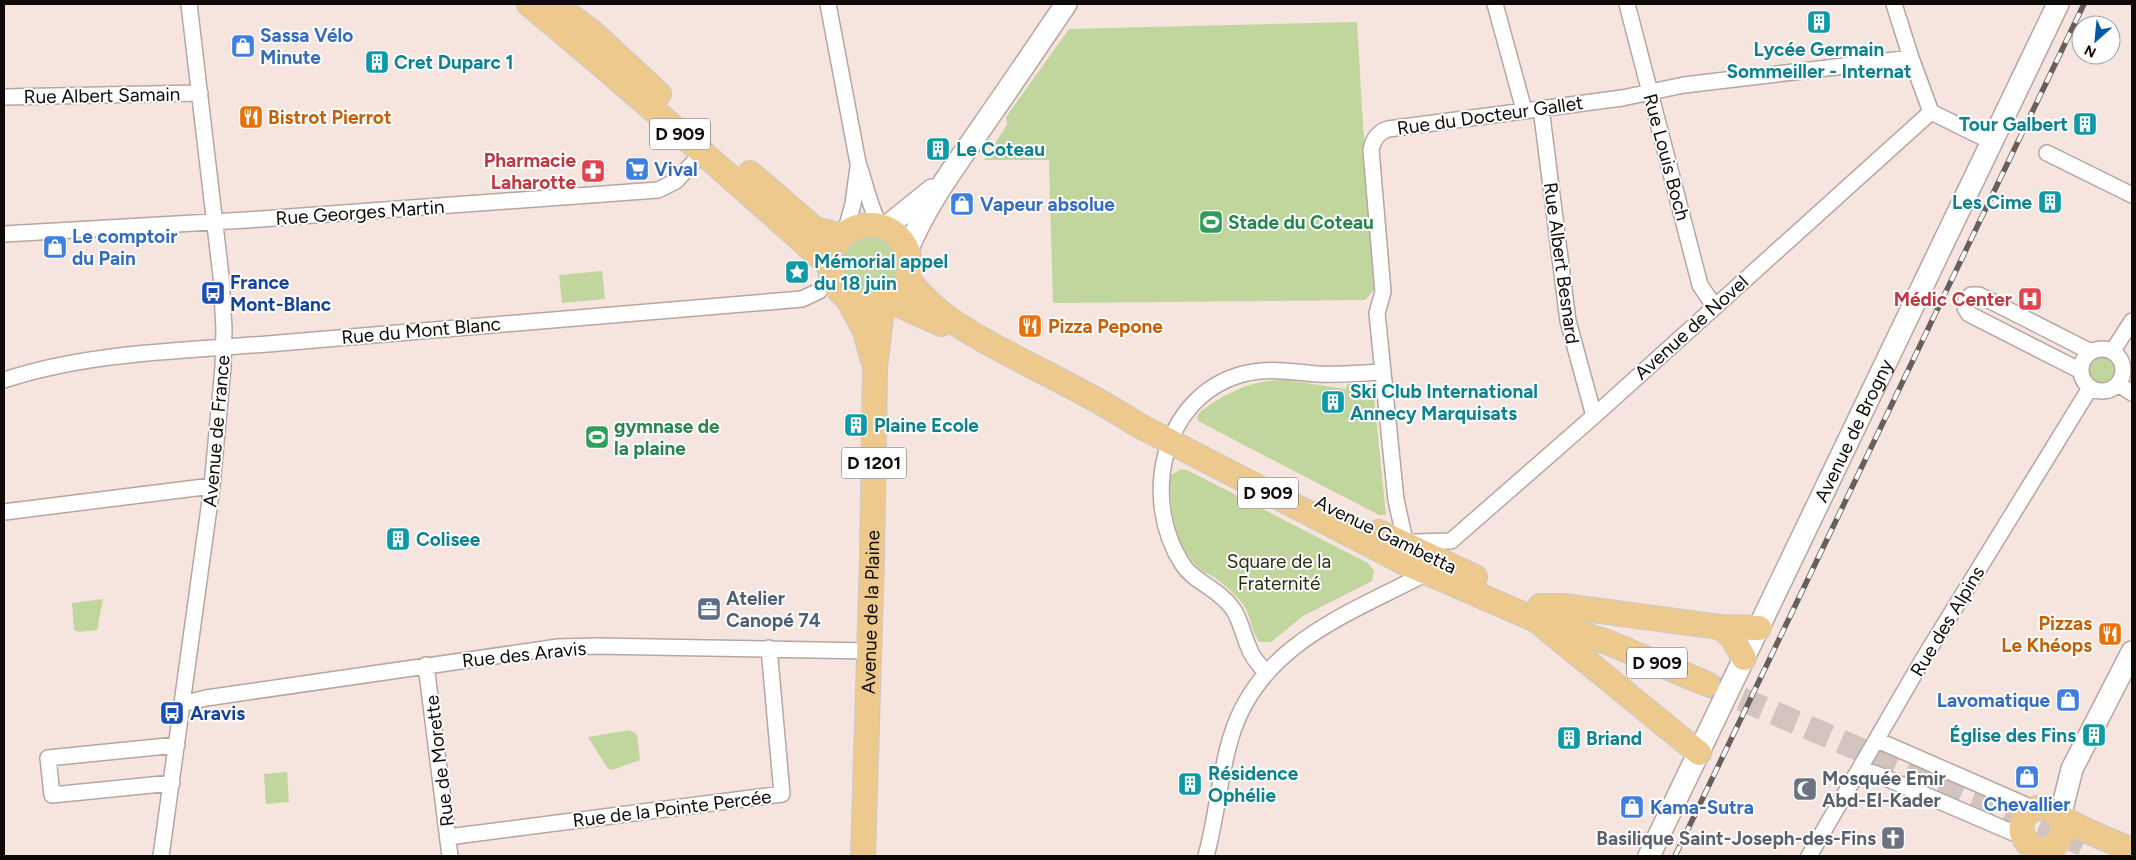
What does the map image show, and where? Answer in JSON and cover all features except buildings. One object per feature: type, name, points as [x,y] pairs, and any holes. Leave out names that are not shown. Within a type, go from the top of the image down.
[{"type":"main road","name":"D 909","points":[[529,4],[702,153],[830,271]]},
{"type":"main road","name":"D 909","points":[[554,4],[607,45],[642,80],[806,222],[815,229],[844,234]]},
{"type":"main road","points":[[907,251],[920,221],[942,182],[984,125],[1066,4]]},
{"type":"main road","name":"Avenue de Brogny","points":[[1649,856],[2058,4]]},
{"type":"main road","points":[[883,227],[942,182]]},
{"type":"main road","points":[[858,227],[883,227],[900,239],[907,251],[910,267],[908,278],[898,293],[886,301],[860,304],[846,297],[834,284],[830,271],[832,251],[844,234],[858,227]]},
{"type":"main road","name":"Avenue Gambetta","points":[[908,278],[929,304],[979,338]]},
{"type":"main road","name":"Avenue de la Plaine","points":[[846,297],[865,331],[876,368]]},
{"type":"main road","name":"Avenue Gambetta","points":[[886,301],[979,338],[1109,406],[1458,568],[1546,610],[1607,642],[1707,684]]},
{"type":"main road","name":"Avenue de la Plaine","points":[[863,856],[876,368],[886,301]]},
{"type":"main road","name":"Avenue Gambetta","points":[[1173,435],[1430,574],[1546,610]]},
{"type":"main road","points":[[1699,753],[1555,638],[1546,610],[1720,627],[1759,628]]},
{"type":"main road","points":[[1720,627],[1732,637],[1744,658]]},
{"type":"main road","points":[[2072,769],[2023,820],[2035,851],[2055,846],[2062,838],[2064,827],[2060,817],[2072,769],[2132,652]]},
{"type":"main road","points":[[2035,809],[2046,808],[2060,817],[2132,850]]},
{"type":"main road","points":[[2083,844],[2110,856]]},
{"type":"street","name":"Avenue de France","points":[[161,856],[212,486],[220,416],[224,347],[215,221],[189,4]]},
{"type":"street","points":[[828,4],[858,163],[868,188],[871,209],[883,227]]},
{"type":"street","points":[[1494,4],[1524,110]]},
{"type":"street","name":"Rue Louis Boch","points":[[1627,4],[1700,285],[1714,306]]},
{"type":"street","points":[[1894,4],[1931,112],[1992,142]]},
{"type":"street","name":"Rue du Docteur Gallet","points":[[1406,545],[1396,500],[1377,313],[1383,292],[1371,150],[1375,137],[1388,129],[1650,92],[1684,85],[1911,58]]},
{"type":"street","name":"Rue Albert Samain","points":[[4,97],[200,93]]},
{"type":"street","name":"Rue Albert Besnard","points":[[1541,108],[1568,321],[1594,416]]},
{"type":"street","name":"Avenue de Novel","points":[[1451,541],[1594,416],[1931,112]]},
{"type":"street","name":"Rue Georges Martin","points":[[4,234],[658,190],[676,180],[702,153]]},
{"type":"street","points":[[2047,153],[2132,195]]},
{"type":"street","points":[[844,234],[853,204],[858,163]]},
{"type":"street","name":"Rue du Mont Blanc","points":[[4,380],[40,368],[81,360],[429,329],[802,299],[819,291],[830,271]]},
{"type":"street","points":[[2081,371],[1969,314],[1965,308],[1966,300],[1971,295],[1979,295],[2091,352]]},
{"type":"street","points":[[2112,352],[2132,321]]},
{"type":"street","points":[[2099,350],[2112,352],[2118,358],[2122,367],[2122,376],[2118,384],[2105,391],[2090,388],[2084,380],[2081,371],[2083,362],[2091,352],[2099,350]]},
{"type":"street","points":[[1266,673],[1250,652],[1235,612],[1222,595],[1187,571],[1169,538],[1161,510],[1160,485],[1165,454],[1173,435],[1189,410],[1204,394],[1222,382],[1244,374],[1286,369],[1318,374],[1383,372]]},
{"type":"street","points":[[2118,384],[2132,393]]},
{"type":"street","name":"Rue des Alpins","points":[[1809,856],[1860,772],[1922,661],[2090,388]]},
{"type":"street","points":[[4,512],[212,486]]},
{"type":"street","name":"Rue du Docteur Gallet","points":[[1383,534],[1396,500]]},
{"type":"street","points":[[1406,545],[1416,542],[1451,541],[1453,558],[1458,568]]},
{"type":"street","points":[[1206,856],[1230,737],[1243,706],[1266,673],[1287,651],[1313,631],[1419,577],[1430,574]]},
{"type":"street","name":"Rue des Aravis","points":[[182,704],[213,697],[567,647],[868,650]]},
{"type":"street","name":"Rue de la Pointe Percée","points":[[448,837],[782,794],[769,648]]},
{"type":"street","name":"Rue de Morette","points":[[426,666],[450,856]]},
{"type":"street","points":[[1877,740],[2035,809]]},
{"type":"street","points":[[172,783],[52,795],[48,758],[177,745]]},
{"type":"street","points":[[1860,772],[1874,772],[2035,851]]},
{"type":"green space","name":"Stade du Coteau","points":[[1357,22],[1363,125],[1379,284],[1365,300],[1053,303],[1049,160],[984,160],[1007,125],[1006,117],[1069,29]]},
{"type":"green space","points":[[864,235],[876,235],[887,240],[895,248],[900,259],[898,277],[887,290],[876,295],[864,295],[853,290],[845,282],[840,271],[840,259],[845,248],[853,240]]},
{"type":"green space","points":[[602,271],[605,299],[562,303],[559,275]]},
{"type":"green space","points":[[2102,357],[2111,361],[2115,370],[2111,379],[2102,383],[2093,379],[2089,370],[2093,361]]},
{"type":"green space","name":"Square de la Fraternité","points":[[1286,380],[1346,389],[1347,384],[1365,384],[1373,388],[1386,515],[1379,515],[1198,421],[1197,417],[1200,412],[1240,388],[1262,382]]},
{"type":"green space","name":"Square de la Fraternité","points":[[1181,469],[1189,471],[1368,563],[1374,571],[1372,581],[1303,616],[1271,642],[1260,642],[1255,635],[1243,604],[1216,578],[1199,568],[1184,549],[1173,515],[1170,479],[1171,475]]},
{"type":"green space","points":[[103,599],[97,630],[79,632],[74,630],[72,603]]},
{"type":"green space","points":[[630,730],[637,735],[640,760],[612,770],[608,769],[588,737]]},
{"type":"green space","points":[[287,772],[289,802],[266,804],[264,774]]},
{"type":"tunnel","points":[[1708,685],[2083,844]]},
{"type":"railway","points":[[1675,856],[2084,4]]},
{"type":"place","name":"Lycée Germain Sommeiller - Internat","points":[[1819,22]]},
{"type":"place","name":"Sassa Vélo Minute","points":[[243,46]]},
{"type":"place","name":"Cret Duparc 1","points":[[377,62]]},
{"type":"place","name":"Bistrot Pierrot","points":[[251,117]]},
{"type":"place","name":"Tour Galbert","points":[[2085,124]]},
{"type":"place","name":"Le Coteau","points":[[938,149]]},
{"type":"place","name":"Vival","points":[[637,169]]},
{"type":"place","name":"Pharmacie Laharotte","points":[[593,171]]},
{"type":"place","name":"Les Cime","points":[[2050,202]]},
{"type":"place","name":"Vapeur absolue","points":[[962,204]]},
{"type":"place","name":"Stade du Coteau","points":[[1211,222]]},
{"type":"place","name":"Le comptoir du Pain","points":[[55,247]]},
{"type":"place","name":"Mémorial appel du 18 juin","points":[[797,272]]},
{"type":"place","name":"France Mont-Blanc","points":[[213,293]]},
{"type":"place","name":"Médic Center","points":[[2030,299]]},
{"type":"place","name":"Pizza Pepone","points":[[1030,326]]},
{"type":"place","name":"Ski Club International Annecy Marquisats","points":[[1333,402]]},
{"type":"place","name":"Plaine Ecole","points":[[856,425]]},
{"type":"place","name":"gymnase de la plaine","points":[[597,437]]},
{"type":"place","name":"Colisee","points":[[398,539]]},
{"type":"place","name":"Atelier Canopé 74","points":[[709,609]]},
{"type":"place","name":"Pizzas Le Khéops","points":[[2110,634]]},
{"type":"place","name":"Lavomatique","points":[[2068,700]]},
{"type":"place","name":"Aravis","points":[[172,713]]},
{"type":"place","name":"Église des Fins","points":[[2094,735]]},
{"type":"place","name":"Briand","points":[[1569,738]]},
{"type":"place","name":"Chevallier","points":[[2027,777]]},
{"type":"place","name":"Résidence Ophélie","points":[[1190,784]]},
{"type":"place","name":"Mosquée Emir Abd-El-Kader","points":[[1805,789]]},
{"type":"place","name":"Kama-Sutra","points":[[1632,807]]},
{"type":"place","name":"Basilique Saint-Joseph-des-Fins","points":[[1893,838]]}]
